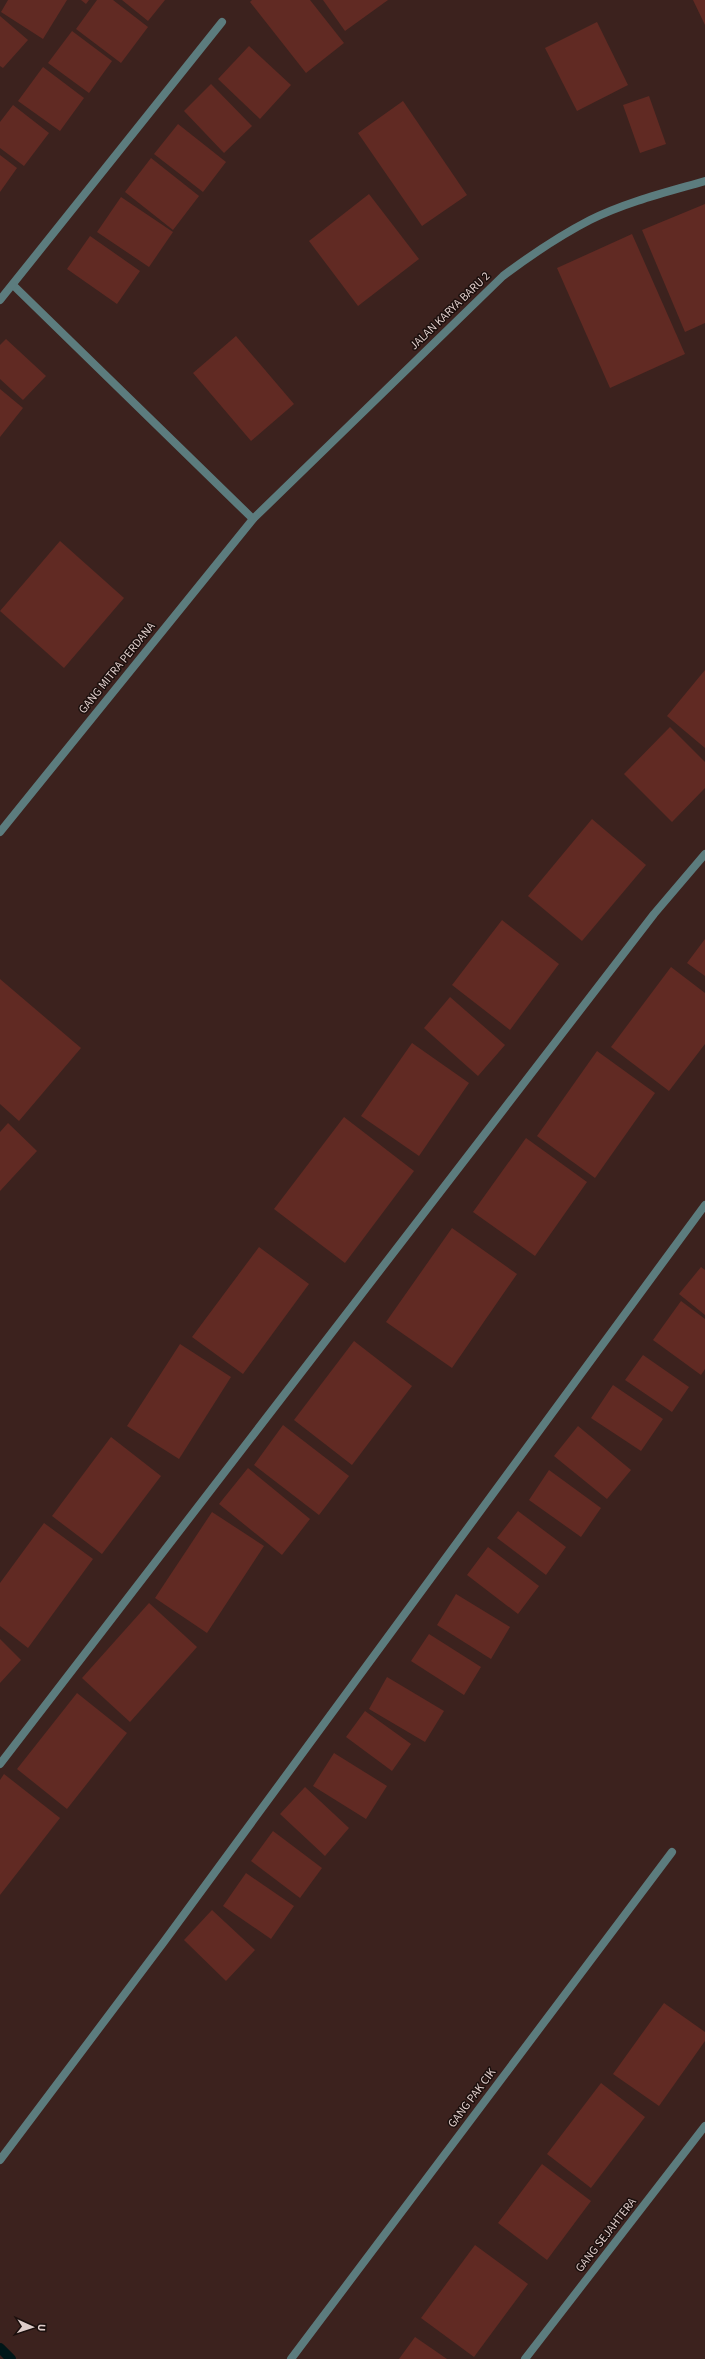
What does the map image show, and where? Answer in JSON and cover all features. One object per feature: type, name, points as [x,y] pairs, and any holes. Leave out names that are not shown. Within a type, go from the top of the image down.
[{"type":"street","points":[[0,300],[222,22]]},
{"type":"street","name":"JALAN KARYA BARU 2","points":[[253,519],[503,276],[546,244],[591,219],[638,201],[705,181]]},
{"type":"street","points":[[13,284],[253,519]]},
{"type":"street","name":"GANG MITRA PERDANA","points":[[0,832],[253,519]]},
{"type":"street","points":[[0,1764],[649,920],[705,854]]},
{"type":"street","points":[[0,2160],[164,1943],[705,1205]]},
{"type":"street","name":"GANG PAK CIK","points":[[291,2359],[672,1852]]},
{"type":"street","name":"GANG SEJAHTERA","points":[[525,2359],[705,2126]]},
{"type":"building","points":[[8,0],[67,0],[43,39],[1,12]]},
{"type":"building","points":[[81,0],[89,0],[86,4]]},
{"type":"building","points":[[97,0],[113,0],[148,27],[121,63],[76,29]]},
{"type":"building","points":[[122,0],[165,0],[148,21]]},
{"type":"building","points":[[252,0],[310,0],[344,43],[306,73],[250,2]]},
{"type":"building","points":[[323,0],[388,0],[345,31]]},
{"type":"building","points":[[693,0],[705,0],[705,25]]},
{"type":"building","points":[[0,16],[28,40],[3,68],[0,66]]},
{"type":"building","points":[[597,22],[628,85],[577,111],[545,48]]},
{"type":"building","points":[[72,31],[112,61],[89,93],[48,63]]},
{"type":"building","points":[[249,46],[291,85],[260,119],[218,79]]},
{"type":"building","points":[[43,67],[84,98],[60,131],[18,101]]},
{"type":"building","points":[[211,84],[252,126],[224,153],[184,111]]},
{"type":"building","points":[[649,96],[666,144],[640,153],[623,105]]},
{"type":"building","points":[[403,101],[467,195],[422,226],[358,133]]},
{"type":"building","points":[[13,105],[49,133],[24,166],[0,148],[0,122]]},
{"type":"building","points":[[178,124],[226,162],[203,192],[154,154]]},
{"type":"building","points":[[0,155],[17,168],[0,192]]},
{"type":"building","points":[[151,158],[199,196],[173,230],[125,192]]},
{"type":"building","points":[[369,194],[419,259],[358,306],[309,241]]},
{"type":"building","points":[[121,197],[173,232],[149,267],[97,232]]},
{"type":"building","points":[[705,204],[705,323],[685,332],[642,230]]},
{"type":"building","points":[[632,234],[685,354],[610,388],[557,268]]},
{"type":"building","points":[[90,236],[140,271],[117,304],[67,269]]},
{"type":"building","points":[[236,336],[294,404],[251,441],[193,373]]},
{"type":"building","points":[[6,339],[46,376],[23,400],[0,379],[0,345]]},
{"type":"building","points":[[0,389],[23,408],[0,437]]},
{"type":"building","points":[[60,541],[124,598],[64,668],[0,611]]},
{"type":"building","points":[[705,670],[705,748],[667,716]]},
{"type":"building","points":[[670,727],[705,762],[705,788],[672,822],[624,774]]},
{"type":"building","points":[[592,819],[646,865],[582,941],[528,896]]},
{"type":"building","points":[[502,920],[559,964],[510,1030],[452,985]]},
{"type":"building","points":[[705,939],[705,976],[687,963]]},
{"type":"building","points":[[671,967],[705,993],[705,1044],[669,1091],[611,1047]]},
{"type":"building","points":[[0,979],[81,1048],[19,1121],[0,1104]]},
{"type":"building","points":[[450,997],[505,1045],[478,1076],[424,1028]]},
{"type":"building","points":[[412,1043],[469,1083],[419,1156],[361,1116]]},
{"type":"building","points":[[597,1051],[655,1093],[595,1178],[537,1136]]},
{"type":"building","points":[[344,1117],[414,1171],[345,1263],[274,1209]]},
{"type":"building","points":[[8,1123],[37,1151],[0,1191],[0,1132]]},
{"type":"building","points":[[526,1138],[587,1182],[535,1256],[473,1212]]},
{"type":"building","points":[[452,1228],[517,1274],[452,1368],[386,1322]]},
{"type":"building","points":[[259,1247],[309,1284],[243,1374],[192,1337]]},
{"type":"building","points":[[701,1267],[705,1270],[705,1315],[679,1294]]},
{"type":"building","points":[[681,1301],[705,1319],[705,1369],[701,1375],[653,1340]]},
{"type":"building","points":[[354,1341],[412,1386],[352,1465],[294,1420]]},
{"type":"building","points":[[180,1344],[231,1377],[179,1459],[127,1426]]},
{"type":"building","points":[[643,1355],[689,1387],[672,1412],[625,1380]]},
{"type":"building","points":[[613,1385],[663,1419],[641,1451],[591,1418]]},
{"type":"building","points":[[283,1425],[349,1476],[319,1515],[254,1465]]},
{"type":"building","points":[[578,1426],[631,1470],[607,1499],[554,1456]]},
{"type":"building","points":[[111,1437],[161,1476],[102,1554],[52,1516]]},
{"type":"building","points":[[248,1468],[310,1519],[282,1555],[219,1504]]},
{"type":"building","points":[[549,1470],[601,1508],[581,1537],[529,1500]]},
{"type":"building","points":[[518,1511],[566,1547],[546,1575],[497,1538]]},
{"type":"building","points":[[212,1512],[264,1546],[207,1633],[155,1598]]},
{"type":"building","points":[[44,1523],[93,1559],[28,1648],[0,1626],[0,1583]]},
{"type":"building","points":[[488,1547],[539,1586],[518,1614],[467,1575]]},
{"type":"building","points":[[456,1594],[510,1627],[491,1659],[437,1625]]},
{"type":"building","points":[[149,1603],[197,1647],[130,1722],[82,1678]]},
{"type":"building","points":[[429,1634],[481,1667],[464,1695],[411,1661]]},
{"type":"building","points":[[0,1639],[21,1660],[0,1683]]},
{"type":"building","points":[[387,1677],[444,1711],[425,1742],[369,1709]]},
{"type":"building","points":[[77,1693],[127,1733],[67,1809],[17,1769]]},
{"type":"building","points":[[365,1711],[411,1744],[392,1771],[346,1737]]},
{"type":"building","points":[[334,1753],[387,1786],[366,1819],[313,1786]]},
{"type":"building","points":[[4,1774],[60,1818],[0,1895],[0,1780]]},
{"type":"building","points":[[305,1787],[349,1828],[325,1856],[280,1814]]},
{"type":"building","points":[[273,1831],[322,1868],[300,1898],[251,1861]]},
{"type":"building","points":[[246,1873],[294,1906],[271,1939],[223,1906]]},
{"type":"building","points":[[212,1910],[255,1950],[226,1981],[184,1940]]},
{"type":"building","points":[[664,2003],[705,2032],[705,2041],[659,2106],[613,2074]]},
{"type":"building","points":[[601,2083],[645,2117],[591,2188],[547,2154]]},
{"type":"building","points":[[542,2164],[591,2201],[547,2260],[498,2223]]},
{"type":"building","points":[[475,2245],[528,2284],[474,2357],[421,2318]]},
{"type":"building","points":[[415,2337],[447,2359],[399,2359]]},
{"type":"waterway","points":[[0,2348],[11,2359]]}]
